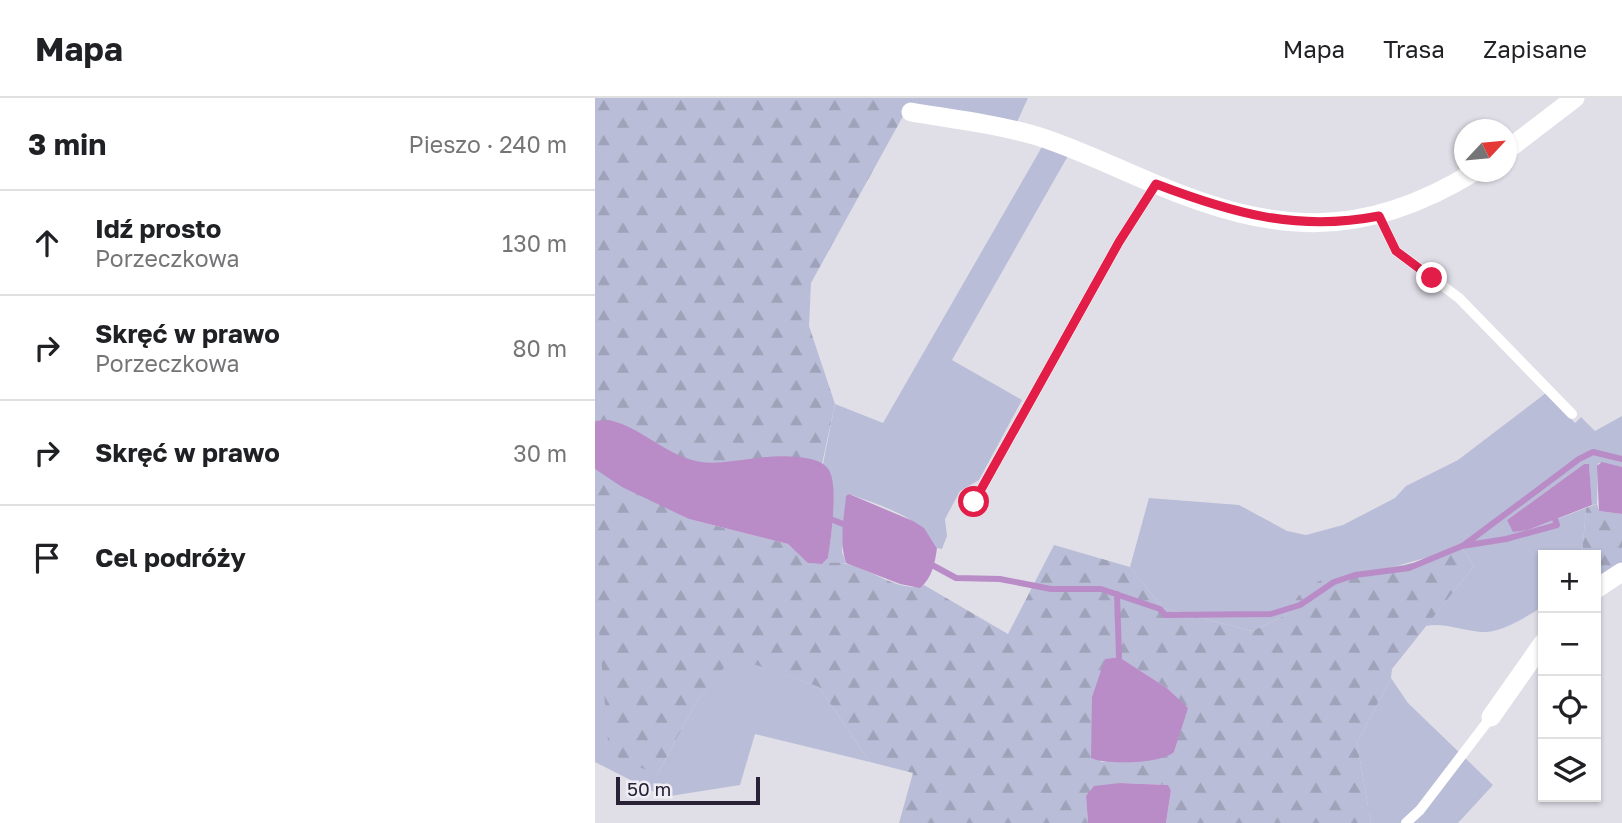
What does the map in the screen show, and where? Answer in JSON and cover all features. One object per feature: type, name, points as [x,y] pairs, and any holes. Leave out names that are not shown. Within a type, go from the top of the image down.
[{"type":"street","points":[[1517,142],[1575,98]]},
{"type":"street","points":[[911,112],[1036,136],[1156,184],[1254,216],[1339,224],[1379,216],[1442,191],[1457,182]]},
{"type":"street","points":[[1601,586],[1622,572]]},
{"type":"street","points":[[1492,717],[1538,650]]},
{"type":"lane","points":[[974,502],[1119,242],[1156,184]]},
{"type":"lane","points":[[1379,216],[1396,251],[1459,298],[1572,414]]},
{"type":"lane","points":[[1406,823],[1420,810],[1492,717]]},
{"type":"green space","points":[[595,98],[913,98],[811,283],[809,326],[835,404],[822,464],[791,457],[699,462],[672,453],[623,426],[595,421]]},
{"type":"green space","points":[[913,98],[1028,98],[1017,122],[907,106]]},
{"type":"green space","points":[[1043,145],[1069,154],[952,360],[1022,400],[979,480],[960,491],[945,519],[947,536],[942,549],[937,548],[930,537],[911,520],[849,494],[842,552],[846,563],[822,564],[828,558],[833,508],[832,482],[829,471],[823,464],[835,404],[883,423]]},
{"type":"green space","points":[[1546,393],[1575,423],[1581,417],[1595,431],[1622,416],[1622,467],[1598,463],[1597,504],[1592,505],[1589,465],[1584,464],[1507,520],[1528,530],[1586,508],[1582,550],[1538,550],[1538,610],[1494,631],[1426,626],[1474,566],[1462,548],[1301,592],[1284,616],[1252,631],[1163,608],[1130,567],[1149,498],[1239,505],[1287,531],[1306,535],[1343,525],[1395,498],[1406,486],[1458,460]]},
{"type":"green space","points":[[595,469],[689,519],[788,544],[809,563],[844,563],[896,584],[915,587],[924,585],[1008,634],[1054,545],[1130,567],[1163,608],[1252,631],[1284,616],[1301,592],[1321,580],[1419,562],[1462,548],[1474,566],[1392,669],[1391,678],[1357,743],[1371,823],[1166,823],[1171,790],[1168,785],[1120,783],[1086,796],[1088,823],[899,823],[913,773],[870,762],[819,687],[733,657],[698,699],[657,775],[609,753],[595,583]],"holes":[[[1119,657],[1167,688],[1187,708],[1174,752],[1101,762],[1106,659]]]},
{"type":"green space","points":[[1597,504],[1599,511],[1622,514],[1622,578],[1601,583],[1601,550],[1582,550],[1586,508]]},
{"type":"green space","points":[[595,583],[600,617],[657,775],[698,699],[733,656],[819,687],[870,762],[755,734],[740,785],[664,797],[595,762]]},
{"type":"green space","points":[[1391,678],[1408,703],[1493,785],[1458,823],[1371,823],[1357,743]]},
{"type":"shaded area","points":[[609,420],[696,461],[716,463],[793,456],[825,465],[830,472],[833,491],[828,558],[822,564],[808,563],[788,544],[689,519],[622,487],[595,469],[595,421]]},
{"type":"shaded area","points":[[1602,462],[1622,467],[1622,514],[1599,511],[1597,466]]},
{"type":"shaded area","points":[[1584,464],[1589,464],[1592,505],[1528,530],[1513,532],[1507,520]]},
{"type":"shaded area","points":[[849,494],[924,528],[937,548],[930,575],[920,588],[900,584],[846,563],[843,530],[846,496]]},
{"type":"shaded area","points":[[1119,657],[1167,688],[1188,708],[1174,752],[1167,756],[1133,762],[1108,762],[1091,758],[1092,697],[1105,659]]},
{"type":"shaded area","points":[[1120,783],[1168,785],[1171,790],[1166,823],[1088,823],[1086,796],[1094,786]]},
{"type":"waterway","points":[[1464,545],[1579,459],[1593,452],[1622,459]]},
{"type":"waterway","points":[[934,566],[956,578],[1000,579],[1051,589],[1101,589],[1160,609],[1165,615],[1271,614],[1300,605],[1334,582],[1355,575],[1409,568],[1462,546],[1506,539],[1557,525],[1555,519]]},
{"type":"waterway","points":[[833,520],[843,524]]},
{"type":"waterway","points":[[1117,594],[1119,657]]},
{"type":"route","points":[[974,502],[1119,242],[1156,184],[1219,207],[1254,216],[1339,224],[1379,216],[1396,251],[1432,278]]}]
